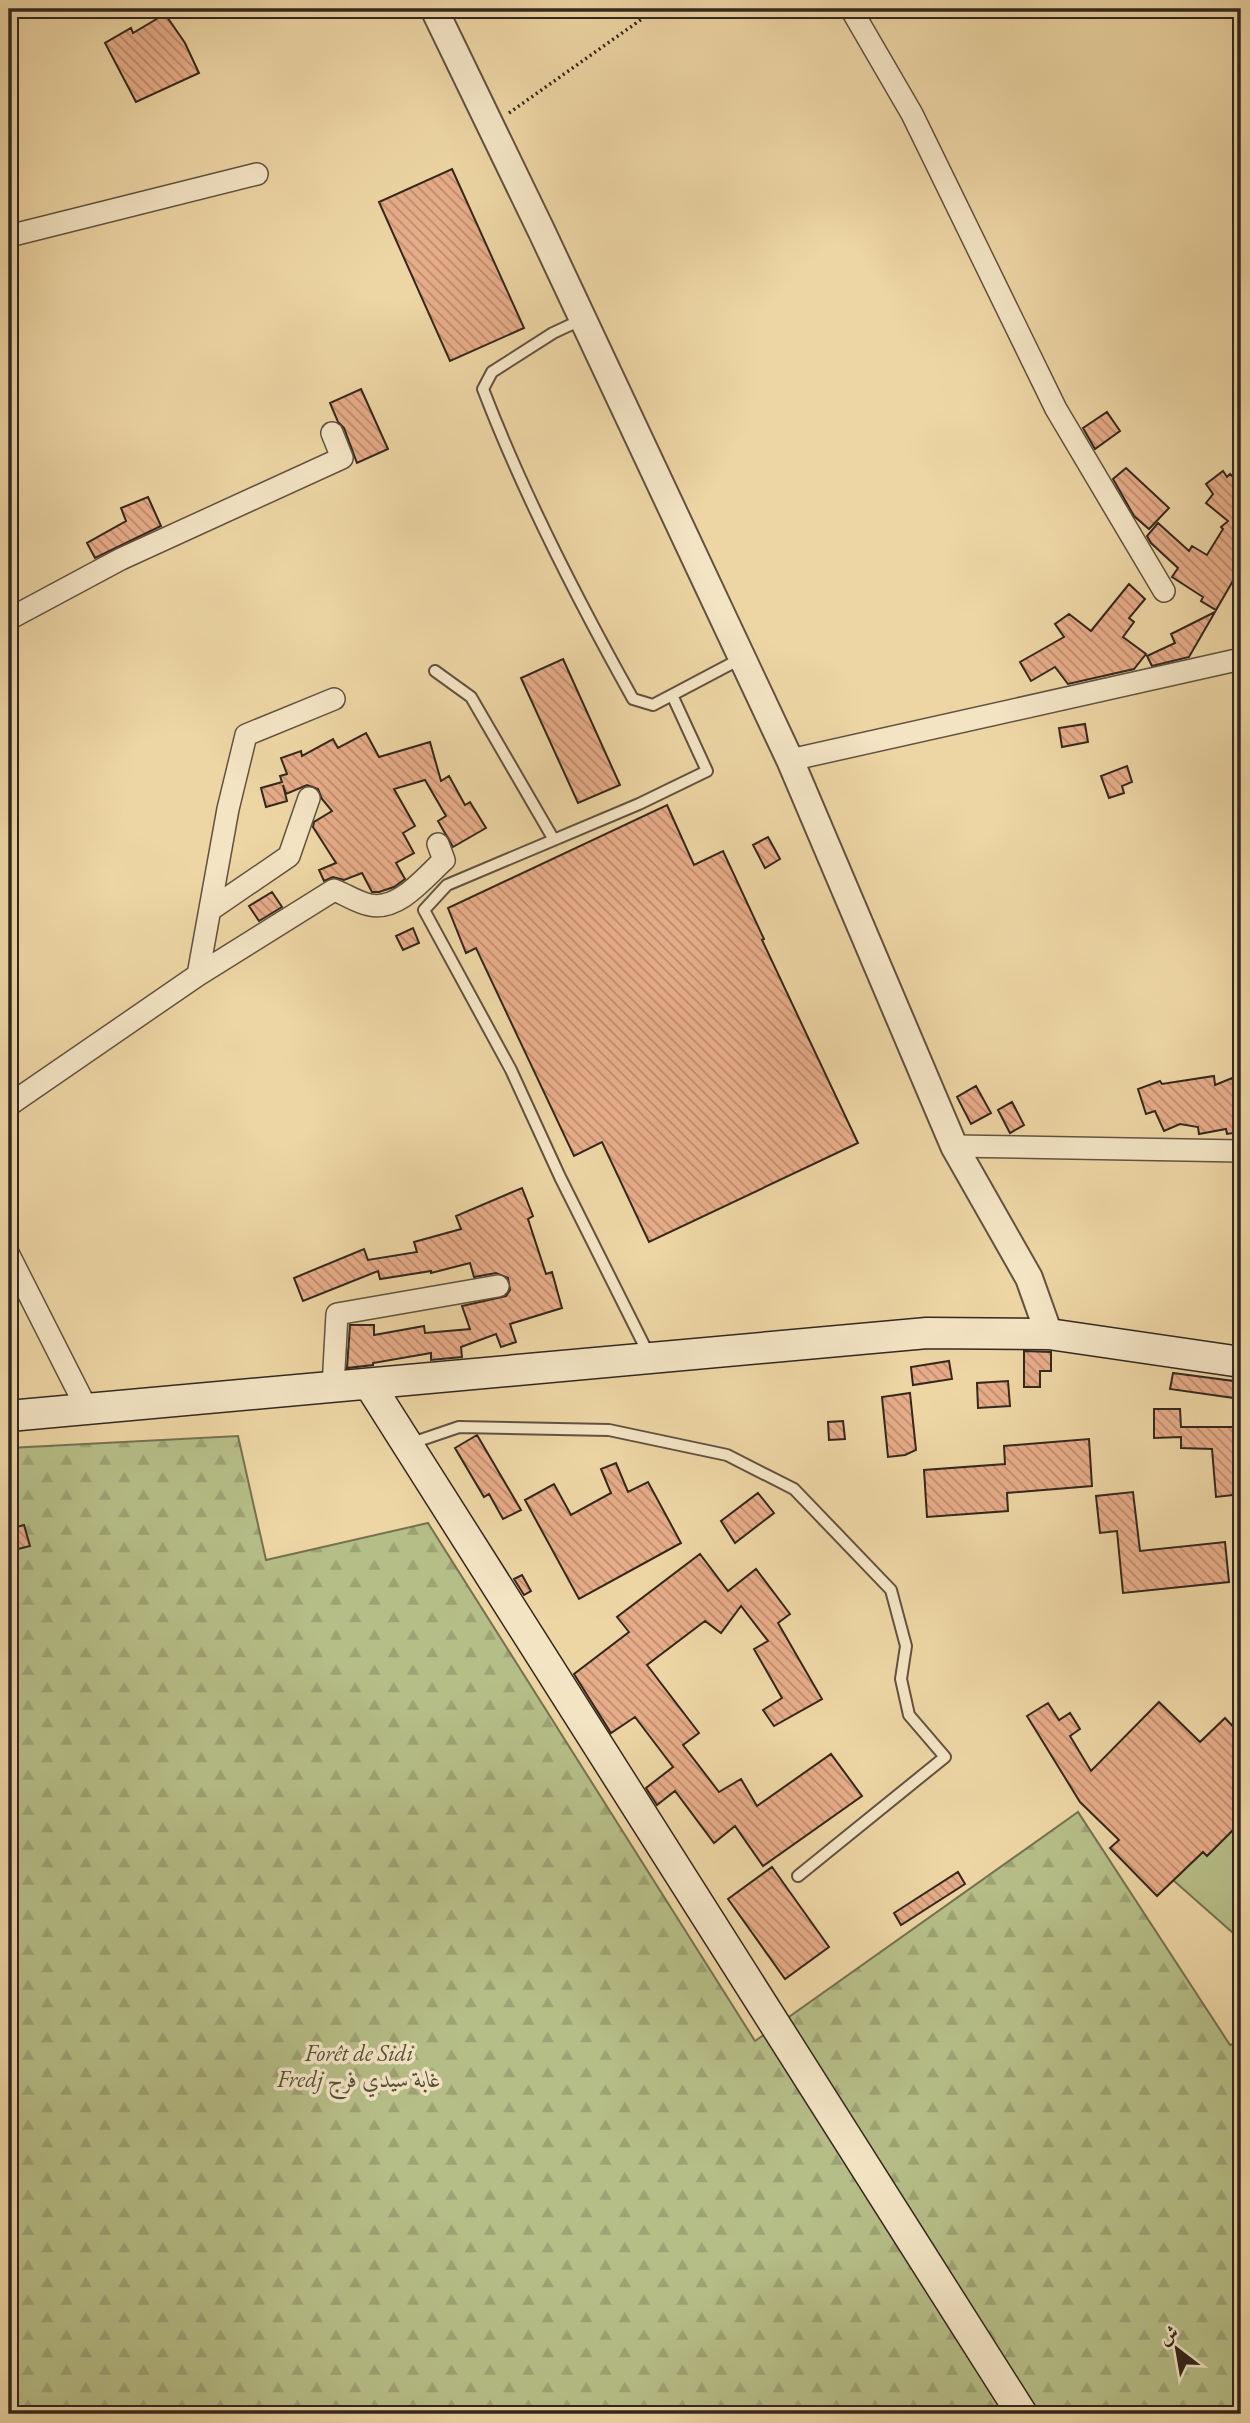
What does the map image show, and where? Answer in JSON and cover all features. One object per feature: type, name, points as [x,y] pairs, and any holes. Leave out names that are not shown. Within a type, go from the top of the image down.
[{"type":"main road","points":[[9,1416],[927,1333],[1049,1334],[1241,1362]]},
{"type":"main road","points":[[369,1384],[1022,2414]]},
{"type":"street","points":[[434,9],[790,760],[954,1146],[1028,1278],[1049,1334]]},
{"type":"street","points":[[851,9],[912,114],[1056,409],[1164,591]]},
{"type":"street","points":[[9,236],[257,174]]},
{"type":"street","points":[[9,619],[121,559],[342,458],[332,433]]},
{"type":"street","points":[[790,760],[1241,659]]},
{"type":"street","points":[[198,975],[228,809],[246,735],[334,699]]},
{"type":"street","points":[[210,910],[289,856],[309,798]]},
{"type":"street","points":[[9,1105],[198,975],[334,890],[370,905],[387,905],[410,892],[444,860],[438,844]]},
{"type":"street","points":[[954,1146],[1241,1151]]},
{"type":"street","points":[[9,1255],[87,1409]]},
{"type":"street","points":[[333,1387],[337,1314],[498,1286]]},
{"type":"lane","points":[[583,319],[553,333],[492,372],[482,388],[498,430],[555,553],[632,699],[653,705],[742,658]]},
{"type":"lane","points":[[435,671],[471,697],[554,840]]},
{"type":"lane","points":[[651,1358],[560,1177],[511,1070],[424,910],[447,886],[639,804],[707,771],[672,695]]},
{"type":"lane","points":[[407,1445],[460,1427],[609,1430],[727,1455],[794,1489],[891,1590],[906,1646],[901,1679],[909,1715],[945,1757],[798,1875]]},
{"type":"path","points":[[491,126],[656,9]]},
{"type":"green space","name":"Forêt de Sidi Fredj غابة سيدي فرج","points":[[238,1436],[266,1560],[428,1523],[755,2041],[1078,1812],[1230,2045],[1241,2042],[1241,2414],[9,2414],[9,1448]]},
{"type":"green space","points":[[1241,1788],[1241,1940],[1165,1873]]},
{"type":"building","points":[[165,14],[185,43],[199,73],[136,102],[105,43],[131,28],[133,33]]},
{"type":"building","points":[[452,169],[524,328],[450,361],[379,202]]},
{"type":"building","points":[[361,389],[388,449],[357,463],[344,428],[338,422],[330,403]]},
{"type":"building","points":[[1107,412],[1120,431],[1095,449],[1083,428]]},
{"type":"building","points":[[1126,468],[1169,508],[1149,529],[1134,516],[1113,479]]},
{"type":"building","points":[[1223,471],[1227,477],[1230,474],[1241,484],[1241,567],[1216,610],[1201,601],[1203,597],[1172,577],[1178,568],[1147,536],[1158,523],[1189,551],[1192,546],[1207,555],[1223,529],[1221,527],[1228,521],[1206,503],[1213,494],[1206,484]]},
{"type":"building","points":[[148,497],[161,526],[95,558],[87,543],[126,521],[121,508]]},
{"type":"building","points":[[1129,584],[1145,599],[1129,618],[1134,622],[1123,637],[1146,654],[1134,669],[1068,684],[1055,667],[1031,681],[1020,662],[1064,637],[1055,624],[1069,614],[1091,631]]},
{"type":"building","points":[[1215,612],[1189,657],[1152,666],[1147,656],[1175,643],[1171,634]]},
{"type":"building","points":[[563,659],[620,785],[578,803],[521,678]]},
{"type":"building","points":[[1085,724],[1088,742],[1062,747],[1059,728]]},
{"type":"building","points":[[366,733],[379,757],[430,742],[441,781],[449,776],[465,805],[470,802],[486,828],[453,847],[438,821],[446,816],[425,780],[394,789],[415,826],[403,833],[414,853],[396,863],[405,879],[394,887],[379,892],[372,892],[362,873],[344,880],[333,877],[324,881],[319,870],[336,863],[313,827],[314,822],[332,811],[318,789],[307,785],[286,794],[283,785],[287,801],[266,807],[261,788],[282,782],[280,776],[287,774],[281,758],[301,751],[302,756],[333,739],[338,748]]},
{"type":"building","points":[[1127,766],[1132,782],[1122,786],[1124,793],[1109,798],[1101,776]]},
{"type":"building","points":[[667,805],[694,865],[723,851],[858,1143],[649,1242],[602,1142],[574,1156],[476,948],[466,953],[448,908]]},
{"type":"building","points":[[768,837],[780,859],[765,868],[753,845]]},
{"type":"building","points":[[272,892],[282,907],[259,921],[249,906]]},
{"type":"building","points":[[413,928],[419,943],[403,950],[396,936]]},
{"type":"building","points":[[1214,1076],[1215,1085],[1232,1078],[1241,1102],[1241,1132],[1227,1134],[1226,1129],[1199,1134],[1198,1127],[1180,1124],[1164,1131],[1155,1111],[1146,1114],[1138,1089],[1160,1081],[1162,1084]]},
{"type":"building","points":[[976,1086],[991,1113],[971,1124],[957,1097]]},
{"type":"building","points":[[1012,1102],[1024,1125],[1010,1133],[998,1110]]},
{"type":"building","points":[[522,1188],[533,1216],[528,1219],[546,1274],[552,1272],[562,1308],[510,1324],[516,1342],[501,1347],[496,1334],[461,1347],[462,1357],[431,1360],[431,1353],[347,1368],[350,1325],[374,1325],[374,1335],[424,1326],[425,1333],[470,1329],[462,1306],[506,1296],[510,1290],[508,1278],[496,1273],[474,1277],[470,1263],[431,1273],[380,1279],[378,1271],[303,1301],[294,1278],[364,1249],[368,1260],[417,1252],[414,1242],[461,1229],[456,1216]]},
{"type":"building","points":[[1024,1351],[1051,1352],[1051,1371],[1040,1371],[1040,1387],[1024,1387]]},
{"type":"building","points":[[949,1361],[952,1379],[913,1385],[911,1367]]},
{"type":"building","points":[[1173,1373],[1241,1382],[1241,1399],[1170,1389]]},
{"type":"building","points":[[1008,1381],[1010,1406],[978,1408],[977,1383]]},
{"type":"building","points":[[910,1393],[916,1450],[905,1455],[888,1457],[882,1397]]},
{"type":"building","points":[[1154,1409],[1180,1409],[1181,1427],[1241,1427],[1241,1494],[1216,1497],[1212,1449],[1181,1448],[1181,1437],[1154,1438]]},
{"type":"building","points":[[843,1421],[845,1439],[829,1440],[828,1422]]},
{"type":"building","points":[[477,1435],[521,1510],[503,1519],[489,1494],[484,1497],[455,1448]]},
{"type":"building","points":[[1089,1439],[1092,1486],[1007,1493],[1008,1511],[927,1517],[924,1470],[1005,1464],[1004,1446]]},
{"type":"building","points":[[616,1463],[628,1492],[648,1482],[681,1543],[579,1599],[525,1500],[554,1484],[571,1515],[611,1493],[601,1469]]},
{"type":"building","points":[[1133,1492],[1140,1551],[1225,1542],[1229,1582],[1123,1593],[1117,1531],[1100,1533],[1096,1496]]},
{"type":"building","points":[[758,1493],[774,1513],[735,1543],[721,1521]]},
{"type":"building","points":[[24,1525],[30,1546],[14,1550],[9,1529]]},
{"type":"building","points":[[700,1554],[728,1591],[756,1569],[790,1614],[778,1623],[822,1699],[774,1726],[763,1710],[782,1698],[754,1649],[768,1641],[741,1606],[721,1633],[705,1621],[647,1665],[699,1733],[683,1745],[719,1792],[741,1779],[757,1806],[831,1754],[862,1796],[763,1866],[735,1826],[714,1843],[675,1791],[657,1805],[646,1788],[673,1767],[635,1717],[611,1733],[574,1674],[629,1632],[617,1617]]},
{"type":"building","points":[[522,1575],[531,1591],[524,1595],[514,1579]]},
{"type":"building","points":[[1159,1702],[1200,1742],[1225,1718],[1241,1735],[1241,1822],[1207,1856],[1203,1852],[1157,1896],[1110,1848],[1119,1840],[1080,1802],[1027,1716],[1048,1703],[1059,1720],[1070,1713],[1080,1729],[1070,1736],[1091,1771]]},
{"type":"building","points":[[772,1867],[829,1947],[785,1979],[728,1899]]},
{"type":"building","points":[[958,1872],[965,1884],[901,1925],[894,1913]]}]
